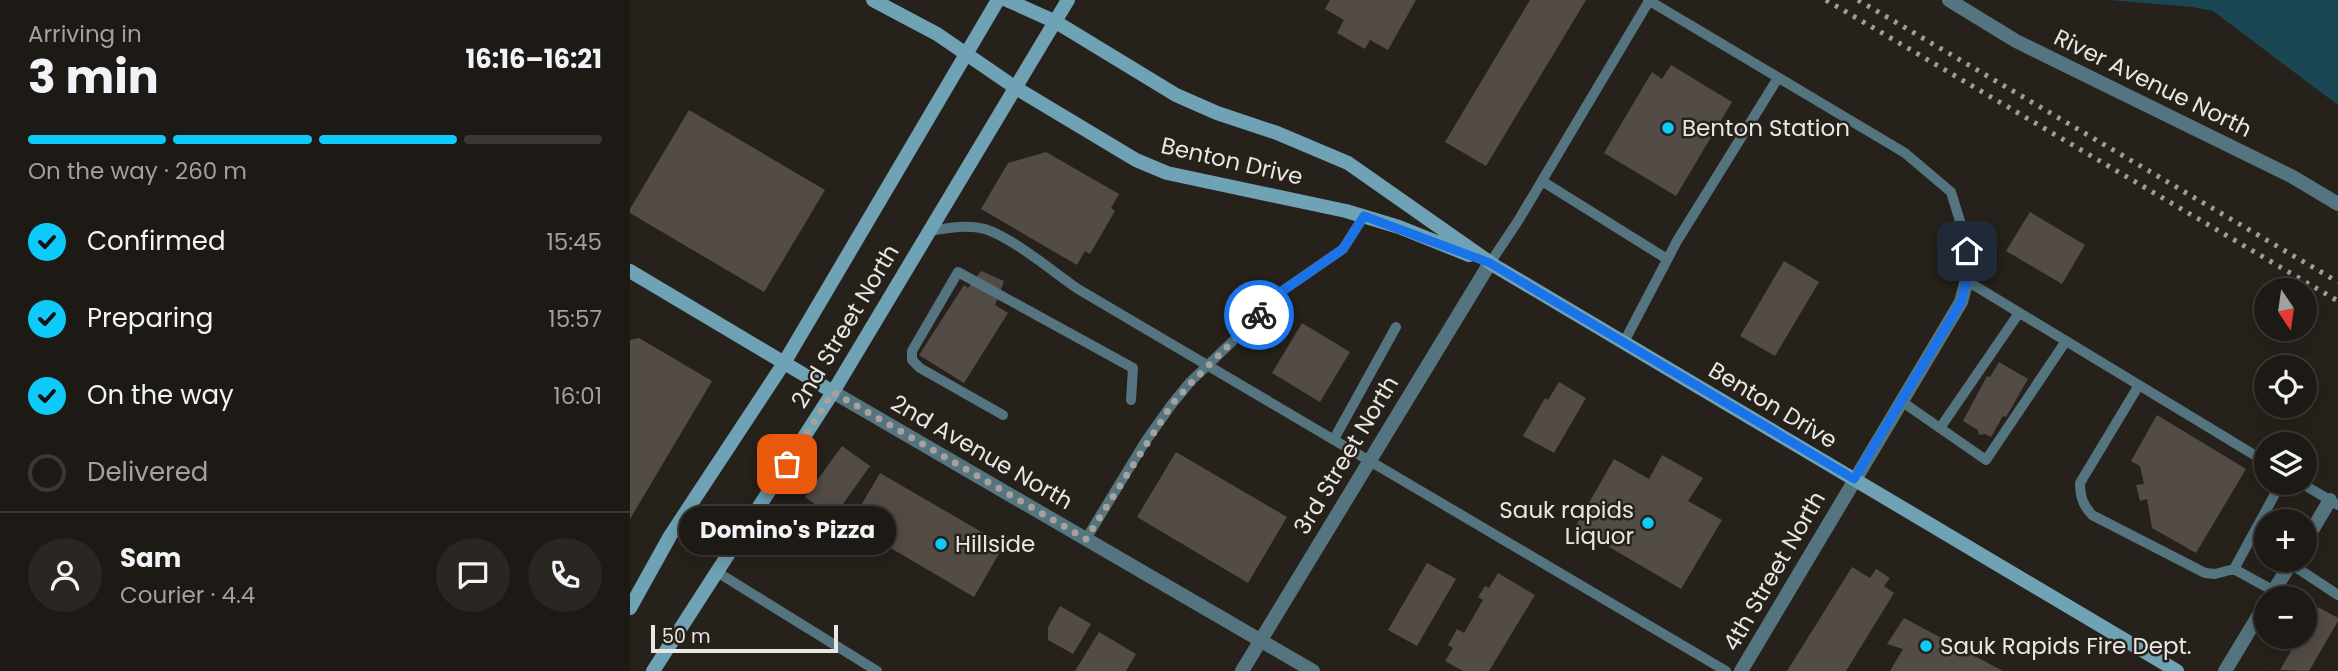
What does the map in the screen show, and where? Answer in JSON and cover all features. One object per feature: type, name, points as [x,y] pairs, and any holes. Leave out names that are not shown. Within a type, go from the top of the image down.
[{"type":"main road","name":"Benton Drive","points":[[873,0],[937,34],[1016,88],[1136,160],[1167,173],[1287,197],[1364,216],[1490,263]]},
{"type":"main road","points":[[630,608],[670,536],[784,363],[998,0]]},
{"type":"main road","name":"Benton Drive","points":[[1007,0],[1056,22],[1176,95],[1348,163],[1490,263],[2177,671]]},
{"type":"main road","name":"2nd Street North","points":[[653,671],[833,392],[1068,0]]},
{"type":"main road","name":"2nd Avenue North","points":[[630,271],[833,392]]},
{"type":"street","name":"River Avenue North","points":[[1949,0],[2016,41],[2293,177],[2338,204]]},
{"type":"street","name":"4th Street North","points":[[1741,671],[1961,302],[1970,269],[1964,234]]},
{"type":"street","name":"3rd Street North","points":[[1242,671],[1490,263]]},
{"type":"street","name":"2nd Avenue North","points":[[833,392],[1313,671]]},
{"type":"street","points":[[2317,526],[2334,503]]},
{"type":"street","points":[[2225,671],[2254,623]]},
{"type":"lane","points":[[1490,263],[1542,181],[1648,0],[1905,153],[1951,192],[1964,234]]},
{"type":"lane","points":[[1624,342],[1667,259],[1778,78]]},
{"type":"lane","points":[[1542,181],[1667,259]]},
{"type":"lane","points":[[1086,539],[1172,404],[1257,318],[1275,296],[1343,249],[1364,216]]},
{"type":"lane","points":[[930,231],[949,228],[984,229],[1005,239],[1078,289],[1726,671]]},
{"type":"lane","points":[[1003,415],[920,368],[912,360],[912,351],[958,272],[1133,368],[1131,400]]},
{"type":"lane","points":[[1967,281],[2254,455]]},
{"type":"lane","points":[[1940,428],[2019,313]]},
{"type":"lane","points":[[1334,439],[1396,327]]},
{"type":"lane","points":[[1902,401],[1986,460],[2066,341]]},
{"type":"lane","points":[[2139,385],[2080,483],[2081,499],[2092,515],[2205,573],[2215,574],[2234,569],[2274,495]]},
{"type":"lane","points":[[2317,493],[2334,503]]},
{"type":"lane","points":[[2234,569],[2256,586]]},
{"type":"lane","points":[[717,572],[877,671]]},
{"type":"lane","points":[[2306,572],[2338,596]]},
{"type":"water","points":[[2111,0],[2338,0],[2338,105],[2213,11]]},
{"type":"building","points":[[1330,0],[1416,0],[1388,50],[1370,40],[1365,49],[1337,33],[1344,20],[1325,9]]},
{"type":"building","points":[[1530,0],[1586,0],[1486,166],[1445,142]]},
{"type":"building","name":"Benton Station","points":[[1671,65],[1732,102],[1676,196],[1604,153],[1652,72],[1662,79]]},
{"type":"building","points":[[689,110],[825,190],[764,292],[630,213]]},
{"type":"building","points":[[1046,152],[1119,194],[1111,208],[1115,211],[1090,254],[1085,251],[1077,265],[981,209],[1008,163]]},
{"type":"building","points":[[2030,212],[2085,245],[2062,284],[2006,251]]},
{"type":"building","points":[[1784,261],[1819,282],[1775,356],[1740,336]]},
{"type":"building","points":[[981,271],[1004,281],[995,305],[1008,313],[964,383],[919,355],[964,285],[968,288]]},
{"type":"building","points":[[1302,323],[1350,352],[1320,402],[1272,373]]},
{"type":"building","points":[[639,338],[712,381],[630,519],[630,340]]},
{"type":"building","points":[[1999,362],[2028,379],[1991,437],[1979,435],[1978,430],[1963,421],[1987,376],[1990,377]]},
{"type":"building","points":[[1559,382],[1586,398],[1554,453],[1523,436],[1545,398],[1548,400]]},
{"type":"building","points":[[2157,415],[2246,469],[2196,553],[2152,528],[2147,499],[2140,501],[2136,485],[2144,484],[2140,466],[2131,461]]},
{"type":"building","points":[[842,446],[870,466],[833,518],[805,497]]},
{"type":"building","points":[[1176,452],[1287,517],[1248,583],[1137,517]]},
{"type":"building","name":"Sauk rapids Liquor","points":[[1662,455],[1703,478],[1688,501],[1722,520],[1681,589],[1575,527],[1614,459],[1649,479]]},
{"type":"building","points":[[880,473],[1004,545],[974,597],[850,524]]},
{"type":"building","points":[[1427,563],[1456,579],[1417,646],[1388,630]]},
{"type":"building","points":[[1852,567],[1870,578],[1876,569],[1890,578],[1884,586],[1894,593],[1846,671],[1787,671]]},
{"type":"building","points":[[1498,573],[1535,595],[1489,671],[1463,671],[1445,661],[1453,648],[1448,645],[1457,629],[1464,633],[1483,600],[1478,597],[1485,586],[1489,588]]},
{"type":"building","points":[[1060,606],[1091,624],[1073,654],[1048,640],[1048,627]]},
{"type":"building","points":[[2317,609],[2338,618],[2338,621],[2309,671],[2280,670],[2292,649],[2317,649]]},
{"type":"building","name":"Sauk Rapids Fire Dept.","points":[[1904,618],[2003,671],[1890,671],[1903,649],[1887,644]]},
{"type":"building","points":[[1099,632],[1136,654],[1126,671],[1075,671]]},
{"type":"railway","points":[[1826,0],[2338,301]]},
{"type":"railway","points":[[1858,0],[2338,282]]},
{"type":"way so far","points":[[787,464],[833,392],[1086,539],[1172,404],[1259,315]]},
{"type":"place","name":"Benton Station","points":[[1668,128]]},
{"type":"place","name":"Domino's Pizza","points":[[787,464]]},
{"type":"place","name":"Sauk rapids Liquor","points":[[1648,523]]},
{"type":"place","name":"Hillside","points":[[941,544]]},
{"type":"place","name":"Sauk Rapids Fire Dept.","points":[[1926,646]]},
{"type":"route","points":[[1259,315],[1275,296],[1297,278],[1343,249],[1364,216],[1490,263],[1854,479],[1961,302],[1970,269],[1967,251]]}]
